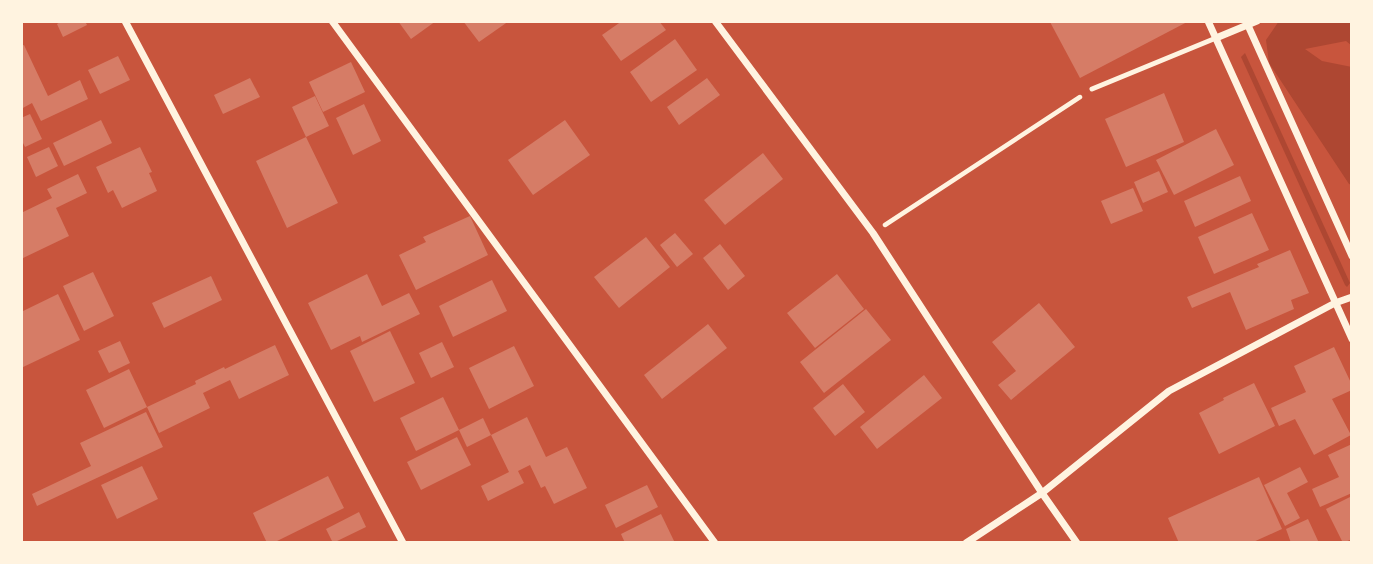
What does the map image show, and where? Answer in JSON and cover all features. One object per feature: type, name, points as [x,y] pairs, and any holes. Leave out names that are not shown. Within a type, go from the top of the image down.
[{"type":"street","points":[[125,21],[403,543]]},
{"type":"street","points":[[332,21],[715,543]]},
{"type":"street","points":[[715,21],[873,233],[1077,543]]},
{"type":"street","points":[[1208,21],[1352,339]]},
{"type":"street","points":[[1216,38],[1257,21]]},
{"type":"street","points":[[1247,23],[1352,256]]},
{"type":"street","points":[[966,543],[1042,493],[1169,391],[1335,303],[1352,297]]},
{"type":"lane","points":[[1091,89],[1216,38]]},
{"type":"path","points":[[873,233],[1091,89]]},
{"type":"shaded area","points":[[1279,21],[1352,21],[1352,46],[1346,41],[1305,49],[1322,61],[1352,67],[1352,185],[1269,63],[1266,40]]},
{"type":"shaded area","points":[[1245,53],[1350,283],[1347,287],[1241,57]]},
{"type":"building","points":[[62,21],[85,21],[87,25],[63,37],[57,24]]},
{"type":"building","points":[[398,21],[436,21],[411,39]]},
{"type":"building","points":[[463,21],[509,21],[479,42]]},
{"type":"building","points":[[622,21],[659,21],[666,30],[621,61],[602,35]]},
{"type":"building","points":[[1189,21],[1080,78],[1050,22]]},
{"type":"building","points":[[675,39],[697,70],[651,102],[630,72]]},
{"type":"building","points":[[24,45],[48,96],[80,80],[88,99],[41,121],[32,103],[21,109],[21,46]]},
{"type":"building","points":[[118,56],[130,80],[100,94],[88,70]]},
{"type":"building","points":[[351,62],[365,92],[323,112],[309,82]]},
{"type":"building","points":[[250,78],[260,97],[223,114],[214,95]]},
{"type":"building","points":[[707,78],[720,95],[679,125],[667,107]]},
{"type":"building","points":[[1164,93],[1184,142],[1126,167],[1105,119]]},
{"type":"building","points":[[315,96],[329,126],[306,137],[292,107]]},
{"type":"building","points":[[364,104],[381,141],[353,155],[336,118]]},
{"type":"building","points":[[30,114],[42,139],[25,147],[21,139],[21,118]]},
{"type":"building","points":[[101,120],[112,143],[64,166],[53,143]]},
{"type":"building","points":[[565,120],[590,155],[533,195],[508,160]]},
{"type":"building","points":[[1216,129],[1234,165],[1174,195],[1156,160]]},
{"type":"building","points":[[306,137],[338,203],[287,228],[256,161]]},
{"type":"building","points":[[49,147],[58,166],[36,177],[27,157]]},
{"type":"building","points":[[140,147],[152,172],[149,173],[157,191],[122,208],[113,190],[108,193],[96,167]]},
{"type":"building","points":[[763,153],[783,179],[725,225],[704,200]]},
{"type":"building","points":[[1159,171],[1168,192],[1143,203],[1134,182]]},
{"type":"building","points":[[78,174],[87,193],[56,208],[69,236],[21,259],[21,213],[52,198],[47,189]]},
{"type":"building","points":[[1240,176],[1251,201],[1195,227],[1184,201]]},
{"type":"building","points":[[1133,188],[1143,211],[1111,224],[1101,201]]},
{"type":"building","points":[[1252,213],[1269,250],[1214,274],[1198,237]]},
{"type":"building","points":[[470,216],[488,255],[416,290],[399,255],[426,242],[423,237]]},
{"type":"building","points":[[675,233],[693,254],[677,267],[660,245]]},
{"type":"building","points":[[646,237],[670,267],[619,308],[594,277]]},
{"type":"building","points":[[720,244],[745,276],[728,290],[703,258]]},
{"type":"building","points":[[1290,250],[1309,293],[1291,300],[1294,309],[1246,330],[1230,292],[1192,308],[1187,297],[1259,267],[1257,264]]},
{"type":"building","points":[[93,272],[114,316],[84,331],[63,286]]},
{"type":"building","points":[[367,274],[382,306],[409,293],[420,314],[362,342],[360,336],[331,350],[308,303]]},
{"type":"building","points":[[837,274],[864,309],[815,348],[787,313]]},
{"type":"building","points":[[211,276],[222,300],[164,328],[152,303]]},
{"type":"building","points":[[492,280],[507,311],[453,337],[439,306]]},
{"type":"building","points":[[58,294],[80,340],[21,368],[21,312]]},
{"type":"building","points":[[1039,303],[1075,347],[1011,400],[998,385],[1016,371],[992,342]]},
{"type":"building","points":[[866,309],[891,340],[824,393],[800,362]]},
{"type":"building","points":[[708,324],[727,348],[662,399],[644,375]]},
{"type":"building","points":[[390,331],[415,383],[374,402],[350,351]]},
{"type":"building","points":[[120,341],[130,363],[109,373],[98,351]]},
{"type":"building","points":[[442,342],[454,367],[431,378],[419,353]]},
{"type":"building","points":[[275,345],[289,375],[239,399],[230,380],[203,393],[210,408],[159,433],[147,407],[196,384],[195,381]]},
{"type":"building","points":[[514,346],[534,386],[489,409],[469,368]]},
{"type":"building","points":[[1334,347],[1352,390],[1332,399],[1351,435],[1314,455],[1295,419],[1279,426],[1271,408],[1306,392],[1294,366]]},
{"type":"building","points":[[129,369],[147,407],[104,428],[86,390]]},
{"type":"building","points":[[924,375],[942,398],[877,449],[860,427]]},
{"type":"building","points":[[1254,383],[1275,426],[1219,454],[1199,413]]},
{"type":"building","points":[[843,384],[865,412],[835,436],[813,408]]},
{"type":"building","points":[[443,397],[459,430],[416,451],[400,418]]},
{"type":"building","points":[[146,412],[163,447],[37,506],[32,494],[91,466],[80,443]]},
{"type":"building","points":[[527,417],[546,457],[567,447],[587,488],[554,504],[545,486],[541,488],[530,465],[518,471],[524,483],[488,501],[481,486],[509,472],[491,435]]},
{"type":"building","points":[[483,418],[491,435],[467,447],[459,430]]},
{"type":"building","points":[[457,437],[471,465],[421,490],[407,462]]},
{"type":"building","points":[[1352,444],[1352,493],[1320,507],[1312,489],[1339,477],[1328,455]]},
{"type":"building","points":[[142,466],[158,499],[117,519],[101,485]]},
{"type":"building","points":[[1300,467],[1308,482],[1287,493],[1300,518],[1285,526],[1264,485]]},
{"type":"building","points":[[328,476],[344,508],[273,543],[267,543],[253,513]]},
{"type":"building","points":[[1259,477],[1282,529],[1251,543],[1179,543],[1168,518]]},
{"type":"building","points":[[647,485],[658,507],[616,528],[605,505]]},
{"type":"building","points":[[1352,496],[1352,539],[1343,543],[1326,509]]},
{"type":"building","points":[[359,512],[366,527],[333,543],[326,529]]},
{"type":"building","points":[[661,514],[675,543],[625,543],[621,534]]},
{"type":"building","points":[[1308,519],[1319,543],[1291,543],[1286,529]]}]
